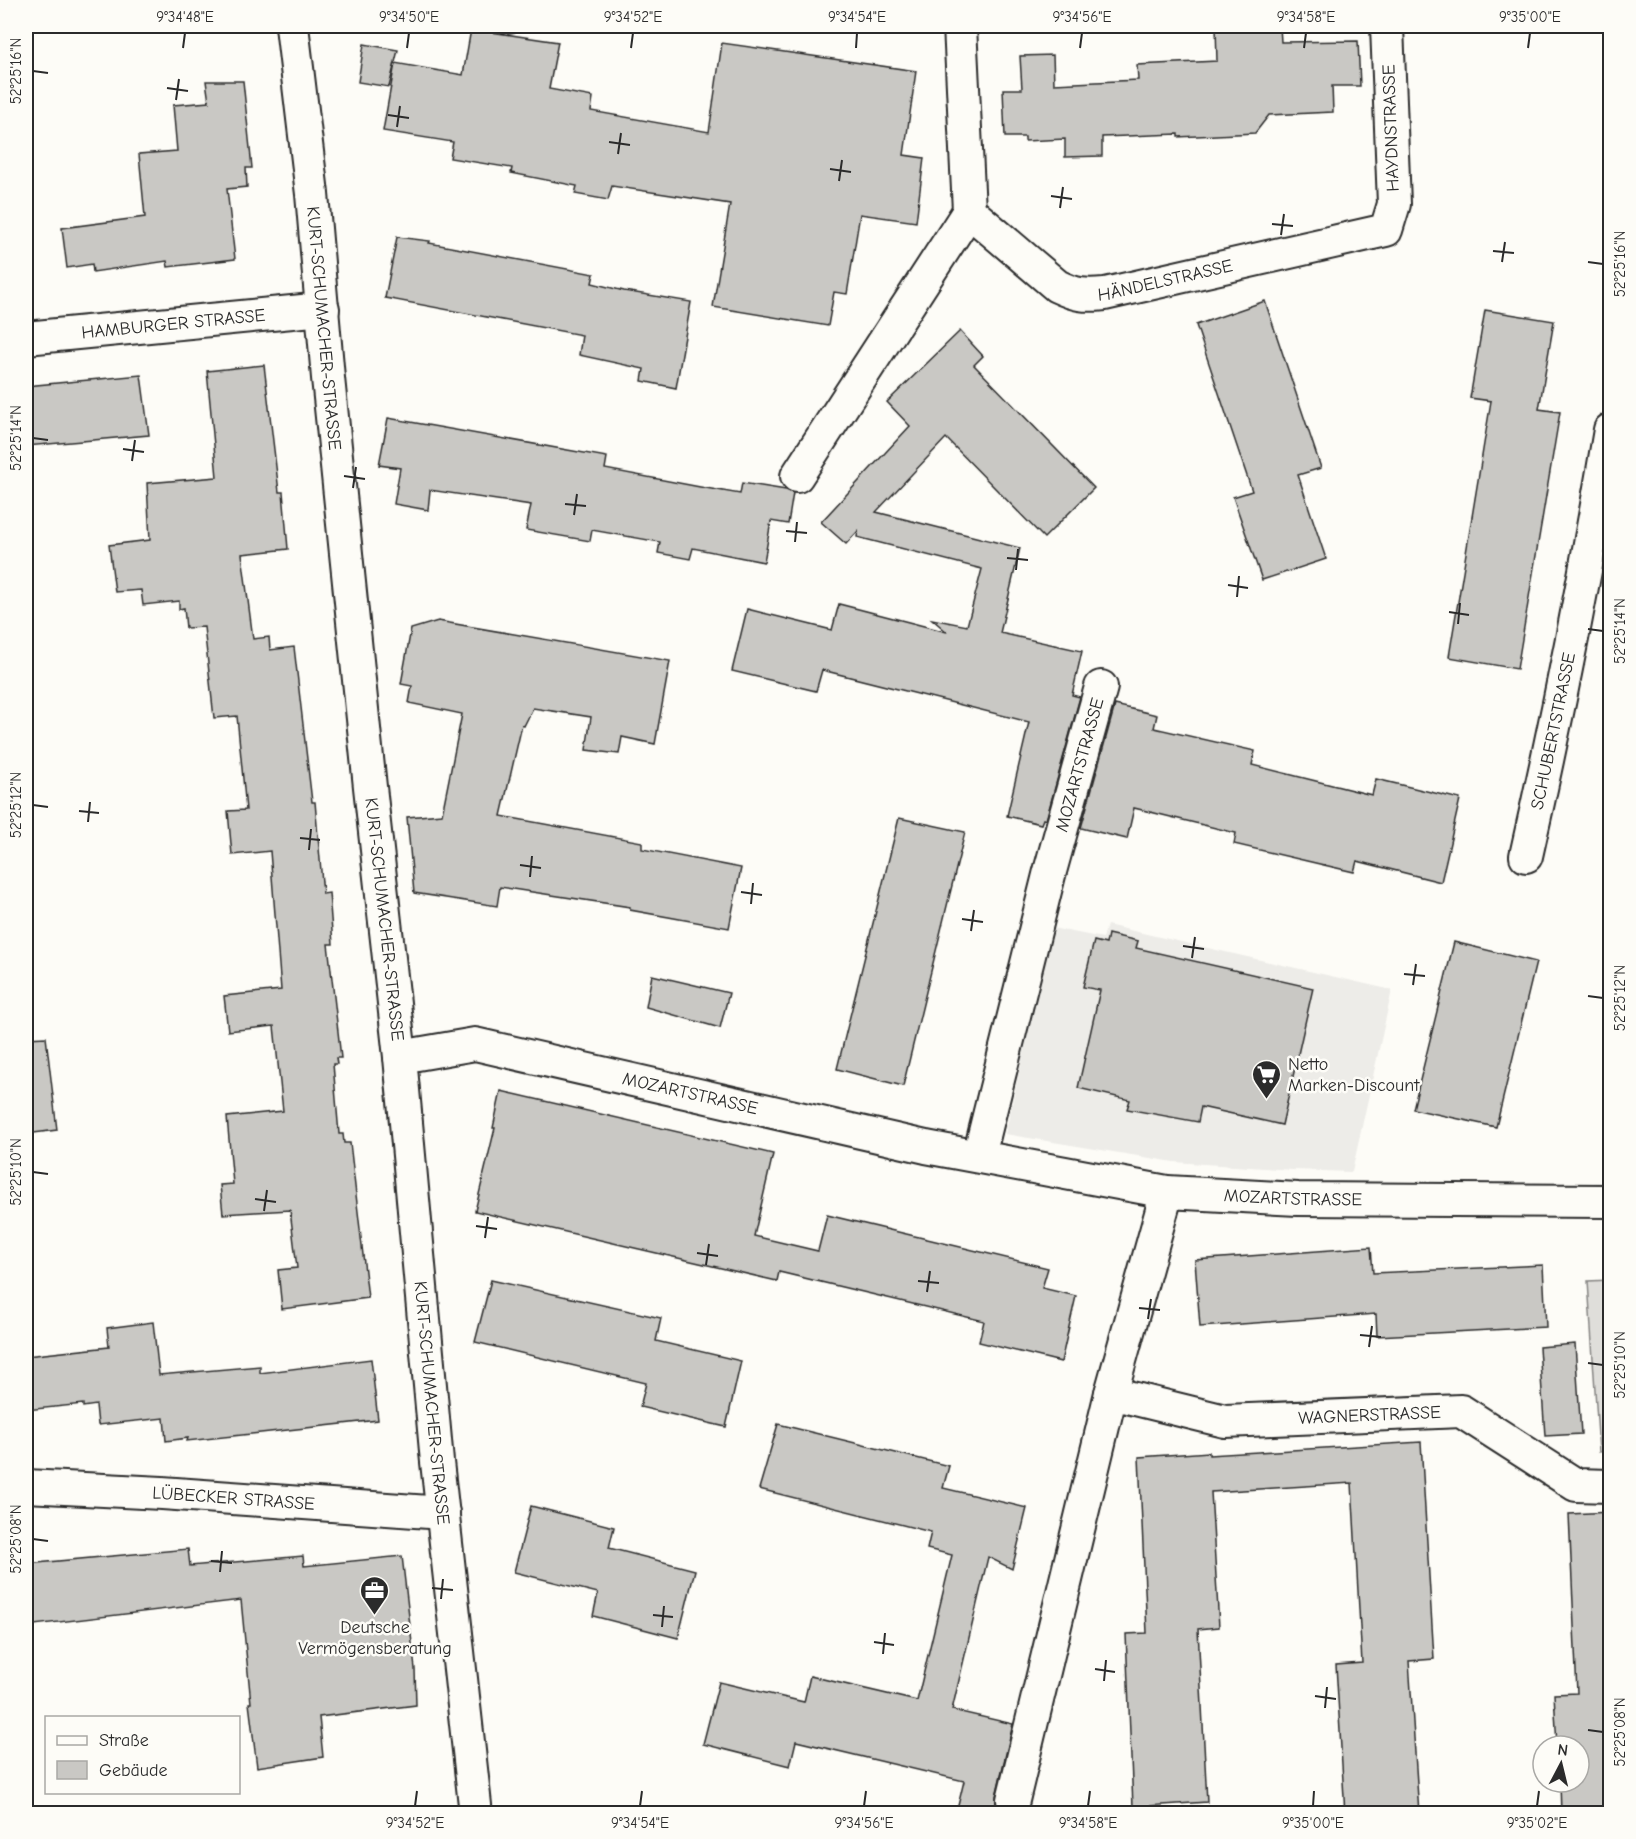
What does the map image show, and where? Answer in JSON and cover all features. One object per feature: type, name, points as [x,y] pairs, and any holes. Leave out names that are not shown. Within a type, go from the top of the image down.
[{"type":"street","name":"KURT-SCHUMACHER-STRASSE","points":[[292,26],[323,309],[327,378],[400,1057],[443,1512],[476,1814]]},
{"type":"street","points":[[797,476],[969,211],[960,26]]},
{"type":"street","name":"HAYDNSTRASSE","points":[[1386,230],[1394,204],[1387,26]]},
{"type":"street","name":"HÄNDELSTRASSE","points":[[969,211],[1057,286],[1074,294],[1089,295],[1105,294],[1386,230]]},
{"type":"street","name":"HAMBURGER STRASSE","points":[[26,338],[323,309]]},
{"type":"street","name":"SCHUBERTSTRASSE","points":[[1526,856],[1589,556],[1611,430]]},
{"type":"street","name":"MOZARTSTRASSE","points":[[979,1156],[1049,875],[1101,687]]},
{"type":"street","name":"MOZARTSTRASSE","points":[[400,1057],[475,1044],[926,1147],[1167,1192],[1298,1199],[1611,1201]]},
{"type":"street","points":[[1013,1800],[1111,1393],[1167,1192]]},
{"type":"street","name":"WAGNERSTRASSE","points":[[1111,1393],[1225,1421],[1461,1411],[1576,1485],[1611,1486]]},
{"type":"street","name":"LÜBECKER STRASSE","points":[[26,1486],[162,1492],[443,1512]]},
{"type":"shaded area","points":[[1107,925],[1392,990],[1352,1172],[1174,1162],[1005,1134],[1052,928],[1103,938]]},
{"type":"shaded area","points":[[1610,1280],[1610,1451],[1599,1452],[1588,1281]]},
{"type":"building","points":[[1216,26],[1280,26],[1281,42],[1358,41],[1360,86],[1332,86],[1333,112],[1269,115],[1255,133],[1178,137],[1178,134],[1102,137],[1102,156],[1065,157],[1065,139],[1025,141],[1025,137],[1005,137],[1003,89],[1022,89],[1020,56],[1053,55],[1054,84],[1138,80],[1137,65],[1217,61]]},
{"type":"building","points":[[471,29],[558,42],[549,89],[593,97],[591,111],[709,132],[722,43],[916,71],[904,155],[924,158],[916,222],[860,214],[847,294],[834,292],[828,326],[713,307],[730,204],[612,186],[608,200],[575,194],[577,186],[511,173],[512,168],[450,158],[453,142],[383,131],[395,63],[463,75]]},
{"type":"building","points":[[364,44],[398,50],[389,87],[358,82]]},
{"type":"building","points":[[206,81],[243,81],[252,168],[246,168],[247,187],[227,189],[235,259],[168,267],[167,261],[93,272],[92,264],[67,268],[62,228],[145,217],[139,154],[177,151],[173,105],[209,102]]},
{"type":"building","points":[[397,237],[430,241],[429,243],[594,274],[592,283],[624,291],[691,302],[676,388],[642,381],[644,369],[579,355],[582,335],[385,298]]},
{"type":"building","points":[[1265,301],[1321,468],[1298,475],[1326,559],[1262,580],[1233,497],[1252,491],[1196,325]]},
{"type":"building","points":[[1485,310],[1554,321],[1539,409],[1560,412],[1517,669],[1449,657],[1491,401],[1470,398]]},
{"type":"building","points":[[960,331],[983,356],[974,365],[1094,488],[1044,538],[946,438],[876,512],[1020,548],[1000,633],[1082,651],[1072,695],[1080,697],[1046,820],[1043,819],[1041,824],[1007,816],[1029,722],[822,670],[816,691],[732,671],[747,609],[832,630],[839,604],[947,632],[932,619],[967,626],[982,569],[857,537],[858,531],[846,544],[821,522],[910,426],[887,402]]},
{"type":"building","points":[[264,365],[279,492],[283,492],[288,549],[242,554],[253,639],[269,637],[270,650],[294,647],[312,802],[315,802],[323,894],[329,893],[333,944],[328,944],[341,1058],[336,1058],[337,1064],[333,1064],[339,1134],[343,1134],[344,1143],[350,1143],[368,1298],[282,1309],[278,1270],[297,1268],[290,1210],[223,1214],[220,1185],[233,1184],[227,1117],[283,1111],[274,1026],[228,1031],[224,996],[281,990],[270,851],[232,855],[228,811],[246,810],[237,716],[214,718],[204,627],[186,628],[184,608],[179,609],[179,601],[143,605],[141,590],[115,592],[109,545],[150,540],[147,483],[217,477],[207,371]]},
{"type":"building","points":[[141,375],[149,435],[26,446],[26,386]]},
{"type":"building","points":[[388,418],[607,457],[605,469],[700,487],[740,494],[742,483],[786,490],[793,493],[788,524],[771,521],[764,562],[693,548],[690,559],[658,553],[660,542],[592,530],[590,541],[526,530],[531,505],[430,490],[428,510],[394,504],[400,468],[379,465]]},
{"type":"building","points":[[438,621],[670,661],[655,744],[622,737],[619,754],[586,750],[591,717],[533,708],[524,726],[522,725],[501,816],[642,842],[642,849],[741,868],[729,928],[630,910],[630,907],[500,887],[497,906],[414,893],[407,817],[442,814],[462,714],[409,703],[412,686],[401,684],[411,629]]},
{"type":"building","points":[[1115,705],[1157,715],[1154,728],[1255,751],[1252,765],[1372,795],[1376,779],[1460,799],[1441,882],[1357,861],[1354,872],[1234,844],[1236,833],[1134,808],[1127,839],[1081,828]]},
{"type":"building","points":[[899,818],[965,832],[903,1086],[837,1069]]},
{"type":"building","points":[[1108,934],[1138,941],[1136,948],[1313,988],[1282,1125],[1201,1107],[1198,1122],[1127,1109],[1130,1100],[1078,1088],[1100,990],[1083,987],[1094,941],[1106,944]]},
{"type":"building","points":[[1454,942],[1536,962],[1496,1127],[1413,1109]]},
{"type":"building","points":[[652,975],[729,993],[720,1028],[646,1007]]},
{"type":"building","points":[[46,1037],[57,1130],[26,1134],[26,1038]]},
{"type":"building","points":[[501,1091],[773,1154],[754,1236],[818,1251],[827,1215],[1048,1268],[1042,1288],[1076,1296],[1061,1362],[979,1342],[984,1321],[779,1272],[777,1281],[475,1211],[495,1128],[493,1128]]},
{"type":"building","points":[[1371,1247],[1373,1273],[1543,1265],[1546,1327],[1377,1336],[1376,1314],[1200,1327],[1195,1260]]},
{"type":"building","points":[[491,1280],[661,1318],[656,1341],[741,1361],[726,1427],[640,1407],[646,1383],[475,1342]]},
{"type":"building","points":[[153,1322],[159,1375],[260,1366],[260,1373],[371,1359],[378,1420],[187,1441],[188,1438],[166,1441],[164,1418],[98,1425],[96,1405],[83,1407],[83,1404],[26,1410],[26,1356],[109,1347],[107,1328]]},
{"type":"building","points":[[1575,1344],[1581,1434],[1545,1436],[1539,1347]]},
{"type":"building","points":[[778,1424],[949,1466],[943,1488],[1027,1508],[1012,1569],[988,1557],[952,1710],[1013,1724],[994,1814],[956,1814],[964,1781],[796,1741],[790,1766],[703,1744],[719,1682],[804,1702],[810,1676],[917,1701],[952,1555],[927,1549],[931,1532],[759,1489]]},
{"type":"building","points":[[1421,1442],[1434,1659],[1409,1661],[1419,1814],[1345,1814],[1336,1665],[1362,1663],[1352,1483],[1211,1492],[1219,1627],[1198,1629],[1207,1802],[1133,1807],[1126,1634],[1147,1633],[1139,1457]]},
{"type":"building","points":[[531,1506],[614,1527],[609,1548],[695,1570],[678,1638],[593,1616],[598,1593],[514,1572]]},
{"type":"building","points":[[1611,1512],[1611,1814],[1561,1814],[1560,1794],[1591,1794],[1591,1734],[1556,1734],[1554,1694],[1577,1693],[1569,1514]]},
{"type":"building","points":[[188,1549],[190,1566],[303,1556],[304,1566],[402,1556],[415,1669],[416,1705],[319,1717],[323,1757],[257,1767],[249,1703],[251,1703],[241,1600],[26,1626],[26,1564]]},
{"type":"place","name":"Netto Marken-Discount","points":[[1267,1100]]},
{"type":"place","name":"Deutsche Vermögensberatung","points":[[375,1616]]}]
